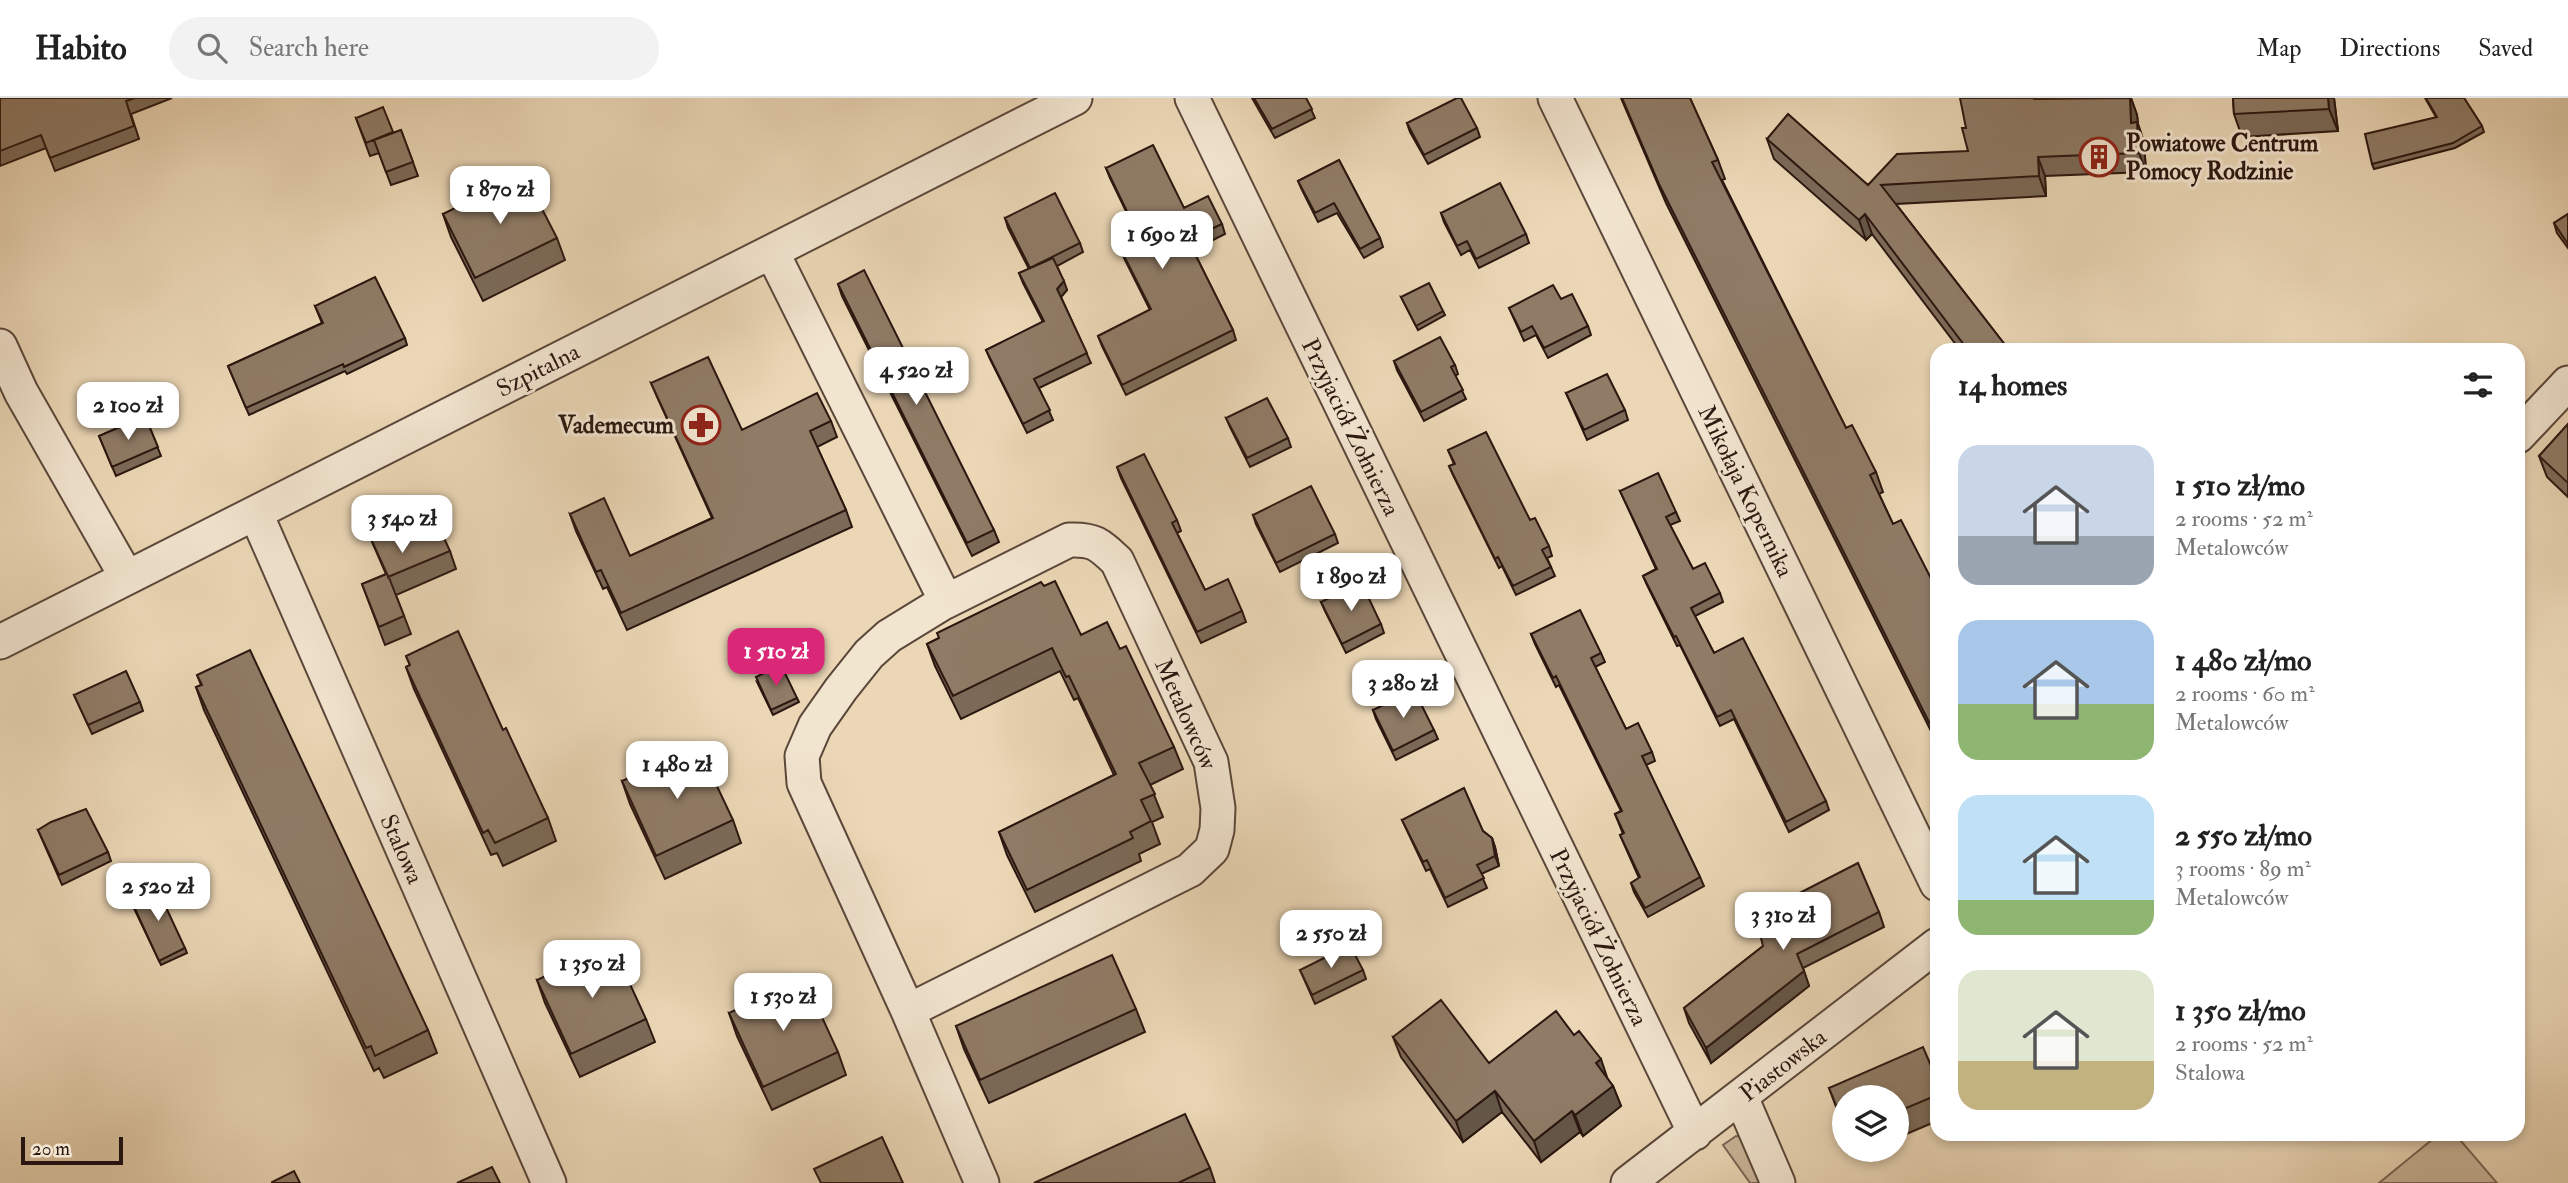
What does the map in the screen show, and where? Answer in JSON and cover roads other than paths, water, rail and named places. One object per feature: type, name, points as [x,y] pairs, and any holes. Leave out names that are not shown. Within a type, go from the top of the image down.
[{"type":"street","name":"Szpitalna","points":[[0,642],[1075,98]]},
{"type":"street","name":"Przyjaciół Żołnierza","points":[[1192,98],[1695,1133]]},
{"type":"street","name":"Mikołaja Kopernika","points":[[1555,98],[1930,870]]},
{"type":"street","points":[[772,252],[945,602]]},
{"type":"street","points":[[0,346],[21,392],[126,576]]},
{"type":"street","points":[[2525,429],[2568,383]]},
{"type":"street","name":"Stalowa","points":[[256,514],[549,1183]]},
{"type":"street","name":"Metalowców","points":[[908,1011],[1190,870],[1212,849],[1217,830],[1218,808],[1211,762],[1116,561],[1090,539],[1069,540],[945,602],[900,628],[869,654],[815,726],[802,756],[804,783],[908,1011],[982,1183]]},
{"type":"street","name":"Piastowska","points":[[1628,1183],[1930,949]]},
{"type":"street","points":[[1741,1097],[1778,1183]]},
{"type":"place","name":"Powiatowe Centrum Pomocy Rodzinie","points":[[2099,157]]},
{"type":"place","name":"Vademecum","points":[[701,425]]}]
